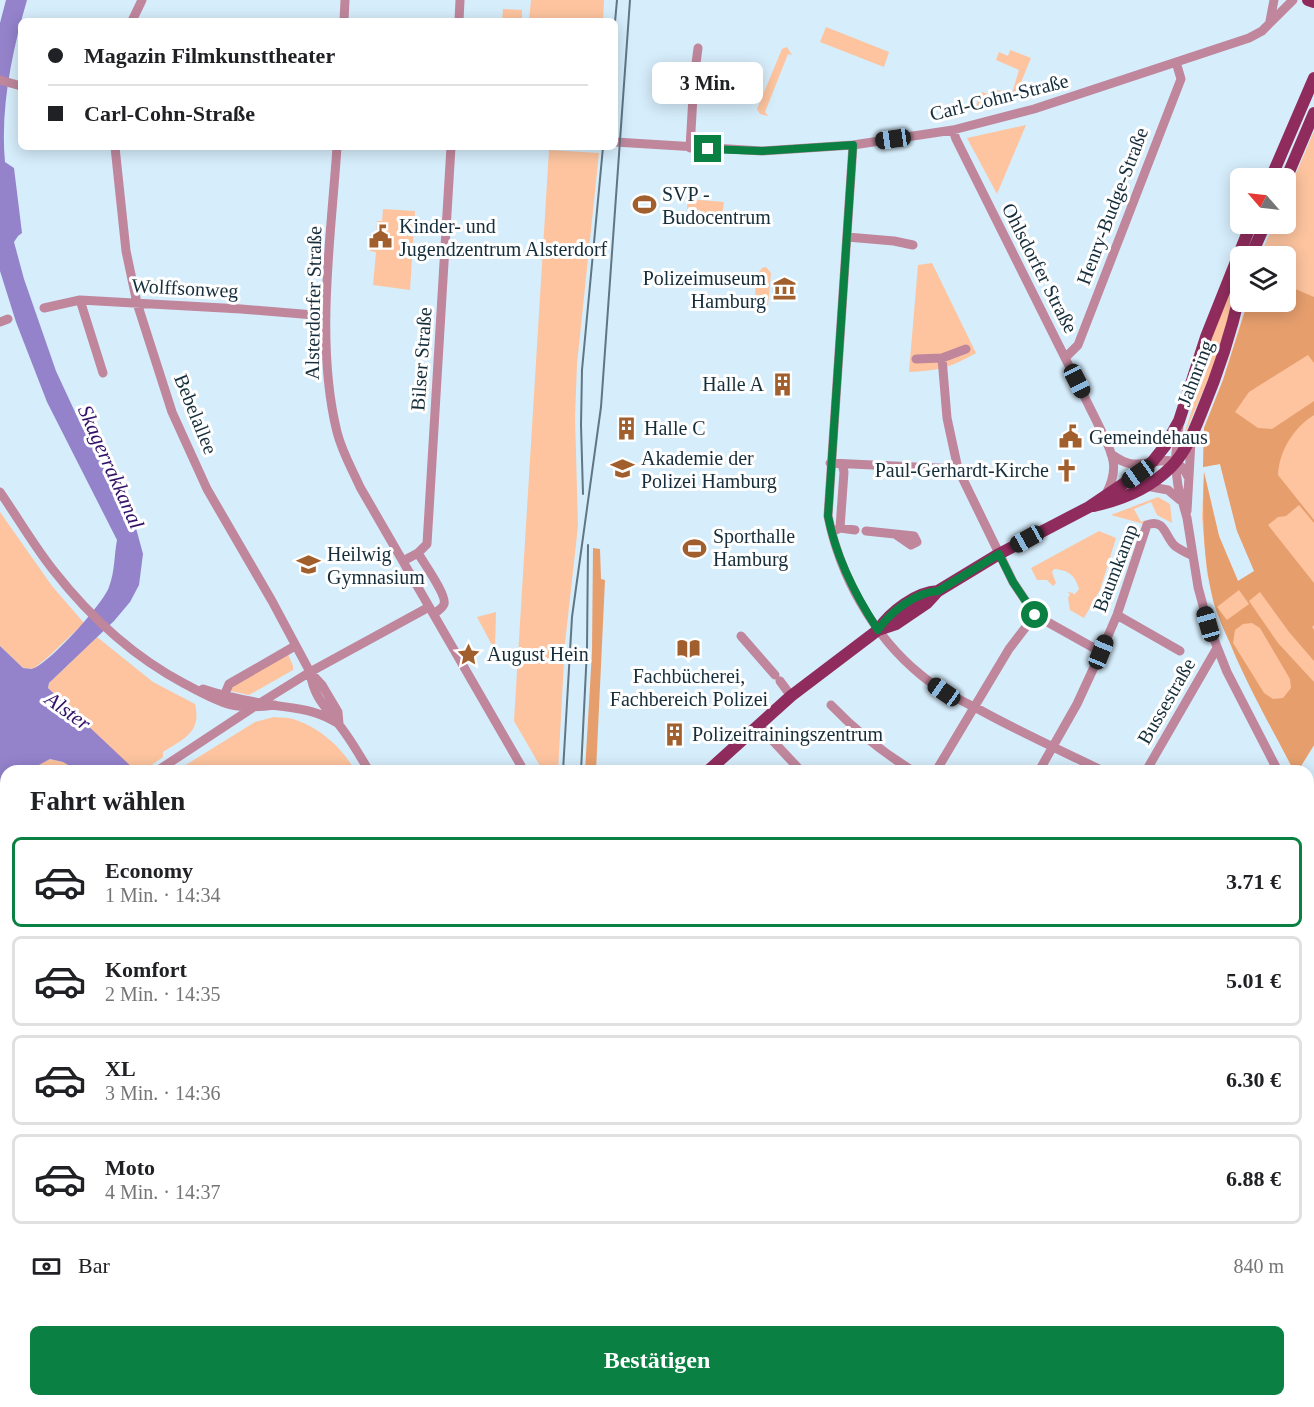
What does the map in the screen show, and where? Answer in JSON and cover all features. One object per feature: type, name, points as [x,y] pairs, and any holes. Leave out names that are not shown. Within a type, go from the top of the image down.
[{"type":"main road","points":[[1308,0],[1314,2]]},
{"type":"main road","points":[[1275,168],[1314,78]]},
{"type":"main road","points":[[1290,168],[1314,113]]},
{"type":"main road","name":"Jahnring","points":[[1089,507],[1138,474],[1153,461],[1169,440],[1181,415],[1223,291],[1247,234]]},
{"type":"main road","name":"Jahnring","points":[[1089,507],[1116,500],[1146,486],[1175,462],[1193,433],[1227,345],[1235,312]]},
{"type":"main road","points":[[715,765],[791,696],[878,630],[885,619],[894,612],[927,592],[938,591],[999,554],[1089,507]]},
{"type":"street","points":[[133,18],[142,0]]},
{"type":"street","points":[[344,18],[345,0]]},
{"type":"street","points":[[459,18],[460,0]]},
{"type":"street","points":[[1268,25],[1274,0]]},
{"type":"street","name":"Carl-Cohn-Straße","points":[[618,142],[762,151],[853,145],[953,130],[1034,110],[1249,38],[1258,34],[1293,0]]},
{"type":"street","points":[[690,148],[698,48]]},
{"type":"street","name":"Henry-Budge-Straße","points":[[1065,358],[1078,345],[1181,79],[1176,63]]},
{"type":"street","points":[[0,80],[18,85]]},
{"type":"street","name":"Ohlsdorfer Straße","points":[[953,130],[1111,454],[1115,471],[1106,494]]},
{"type":"street","points":[[853,145],[828,516],[835,531],[846,574],[878,630],[920,675],[944,692],[1090,765]]},
{"type":"street","name":"Bebelallee","points":[[115,150],[126,251],[137,303],[180,431],[211,495],[274,603],[310,672],[312,687],[317,697],[339,724],[365,765]]},
{"type":"street","name":"Alsterdorfer Straße","points":[[337,150],[326,316],[327,377],[343,450],[360,487],[521,765]]},
{"type":"street","name":"Bilser Straße","points":[[418,553],[427,544],[451,150]]},
{"type":"street","points":[[847,237],[913,245]]},
{"type":"street","points":[[80,300],[103,373]]},
{"type":"street","name":"Wolffsonweg","points":[[44,308],[80,300],[326,316]]},
{"type":"street","points":[[916,359],[942,358],[966,349]]},
{"type":"street","points":[[942,358],[947,418],[958,469],[1013,582],[1035,615],[1101,652]]},
{"type":"street","points":[[1181,415],[1175,462],[1198,587],[1217,648],[1228,674],[1275,765]]},
{"type":"street","points":[[1186,518],[1190,446],[1193,433]]},
{"type":"street","points":[[1111,454],[1128,464],[1166,460],[1175,462],[1182,467],[1188,477]]},
{"type":"street","points":[[830,463],[958,469]]},
{"type":"street","points":[[835,531],[844,472],[842,464]]},
{"type":"street","points":[[1146,486],[1168,490],[1182,502]]},
{"type":"street","points":[[0,492],[53,571],[119,639],[150,664],[197,692],[255,706],[298,707],[316,712],[339,724]]},
{"type":"street","name":"Baumkamp","points":[[1042,765],[1101,652],[1117,615],[1147,525],[1153,523],[1161,525],[1173,544],[1192,556]]},
{"type":"street","points":[[835,531],[855,530]]},
{"type":"street","points":[[866,531],[895,534]]},
{"type":"street","points":[[166,765],[310,672],[443,606],[445,602],[443,595],[418,553],[404,561]]},
{"type":"street","points":[[939,765],[1009,649],[1035,615]]},
{"type":"street","points":[[1117,615],[1180,651]]},
{"type":"street","points":[[741,636],[791,696]]},
{"type":"street","points":[[225,726],[228,713],[224,700],[227,686],[295,646]]},
{"type":"street","name":"Bussestraße","points":[[1149,765],[1217,648]]},
{"type":"street","points":[[831,705],[850,725],[885,754],[903,765]]},
{"type":"street","points":[[758,725],[795,765]]},
{"type":"shaded area","points":[[531,0],[604,0],[603,18],[529,18]]},
{"type":"shaded area","points":[[503,9],[522,10],[522,18],[502,18]]},
{"type":"shaded area","points":[[826,27],[889,52],[884,67],[820,42]]},
{"type":"shaded area","points":[[787,47],[792,55],[788,54],[765,112],[768,116],[760,114],[757,109],[782,49]]},
{"type":"shaded area","points":[[1010,50],[1031,58],[1014,99],[974,111],[982,92],[990,95],[992,89],[1012,93],[1019,70],[996,60],[999,52],[1008,56]]},
{"type":"shaded area","points":[[1026,125],[997,194],[967,138]]},
{"type":"shaded area","points":[[1314,131],[1314,745],[1302,765],[1291,765],[1236,658],[1214,603],[1207,573],[1202,517],[1204,472],[1219,536],[1238,581],[1255,571],[1237,531],[1220,464],[1203,467],[1204,428],[1223,380],[1244,312],[1296,312],[1296,246],[1264,246],[1270,234],[1296,234],[1296,173]]},
{"type":"shaded area","points":[[549,150],[599,153],[577,364],[575,417],[578,526],[565,643],[558,765],[540,765],[514,721]]},
{"type":"shaded area","points":[[688,199],[724,202],[722,215],[687,209]]},
{"type":"shaded area","points":[[383,209],[415,211],[410,290],[373,285],[376,252],[370,251],[370,238],[376,238],[377,221],[382,221]]},
{"type":"shaded area","points":[[932,263],[976,353],[944,367],[909,372],[918,265]]},
{"type":"shaded area","points":[[766,267],[771,273],[768,305],[765,309],[758,308],[755,293],[760,271]]},
{"type":"shaded area","points":[[1230,289],[1230,312],[1226,328],[1213,368],[1181,443],[1192,410],[1199,373]]},
{"type":"shaded area","points":[[1296,289],[1314,297],[1314,363],[1308,355],[1249,392],[1235,412],[1258,428],[1272,429],[1314,401],[1314,415],[1300,426],[1289,440],[1281,457],[1278,475],[1314,523],[1299,505],[1286,516],[1278,517],[1268,525],[1314,583],[1314,625],[1312,627],[1314,630],[1314,661],[1289,632],[1260,592],[1249,601],[1278,643],[1314,682],[1314,745],[1302,765],[1291,765],[1260,708],[1244,676],[1213,600],[1205,552],[1204,472],[1219,536],[1238,581],[1254,571],[1237,531],[1220,464],[1203,467],[1204,428],[1223,380],[1245,312],[1296,312]],"holes":[[[1239,590],[1249,604],[1227,620],[1217,607]],[[1252,623],[1260,628],[1290,679],[1291,688],[1283,698],[1273,699],[1264,693],[1233,643],[1235,630],[1243,624]]]},
{"type":"shaded area","points":[[1158,497],[1170,504],[1172,523],[1157,515],[1151,502],[1134,509],[1141,522],[1146,520],[1144,524],[1111,515]]},
{"type":"shaded area","points":[[0,512],[52,586],[84,623],[33,669],[23,668],[0,646]]},
{"type":"shaded area","points":[[1099,531],[1116,538],[1100,590],[1084,618],[1070,610],[1068,598],[1070,594],[1067,592],[1074,595],[1079,589],[1073,576],[1063,570],[1054,569],[1052,572],[1056,583],[1053,586],[1047,580],[1037,580],[1031,568]]},
{"type":"shaded area","points":[[593,548],[600,549],[601,579],[605,580],[596,765],[585,765],[592,652]]},
{"type":"shaded area","points":[[496,612],[495,651],[477,617]]},
{"type":"shaded area","points":[[97,637],[153,682],[195,704],[196,722],[184,739],[163,752],[163,757],[152,765],[128,765],[48,688],[49,683]]},
{"type":"shaded area","points":[[288,654],[293,670],[249,695],[231,691],[231,686]]},
{"type":"shaded area","points":[[274,717],[288,718],[312,727],[329,739],[352,765],[186,765],[255,722]]},
{"type":"shaded area","points":[[50,759],[68,765],[39,765]]},
{"type":"water","name":"Alster","points":[[6,0],[27,0],[22,18],[18,18],[18,36],[8,80],[4,121],[5,162],[14,168],[22,233],[14,242],[24,279],[56,371],[81,425],[136,528],[143,554],[139,585],[130,602],[114,621],[49,683],[48,688],[130,765],[68,765],[50,759],[39,765],[0,765],[0,646],[23,668],[32,669],[50,656],[75,632],[105,595],[112,575],[117,540],[47,402],[16,322],[0,271],[0,23]]},
{"type":"railway","points":[[615,18],[617,0]]},
{"type":"railway","points":[[563,765],[572,617],[601,407],[630,0]]},
{"type":"railway","points":[[583,494],[582,370],[603,150]]},
{"type":"railway","points":[[581,765],[587,649],[588,545]]},
{"type":"place","name":"SVP - Budocentrum","points":[[644,205]]},
{"type":"place","name":"Kinder- und Jugendzentrum Alsterdorf","points":[[381,237]]},
{"type":"place","name":"Polizeimuseum Hamburg","points":[[784,289]]},
{"type":"place","name":"Halle A","points":[[782,384]]},
{"type":"place","name":"Halle C","points":[[626,428]]},
{"type":"place","name":"Gemeindehaus","points":[[1071,437]]},
{"type":"place","name":"Akademie der Polizei Hamburg","points":[[623,469]]},
{"type":"place","name":"Paul-Gerhardt-Kirche","points":[[1067,470]]},
{"type":"place","name":"Sporthalle Hamburg","points":[[695,548]]},
{"type":"place","name":"Heilwig Gymnasium","points":[[309,565]]},
{"type":"place","name":"Fachbücherei, Fachbereich Polizei","points":[[689,648]]},
{"type":"place","name":"August Hein","points":[[469,654]]},
{"type":"place","name":"Polizeitrainingszentrum","points":[[674,734]]},
{"type":"route","points":[[708,149],[762,151],[853,145],[828,516],[834,543],[846,574],[878,630],[885,619],[894,612],[927,592],[938,591],[999,554],[1013,582],[1035,615]]},
{"type":"water label","name":"Skagerrakkanal","points":[[111,467]]}]
